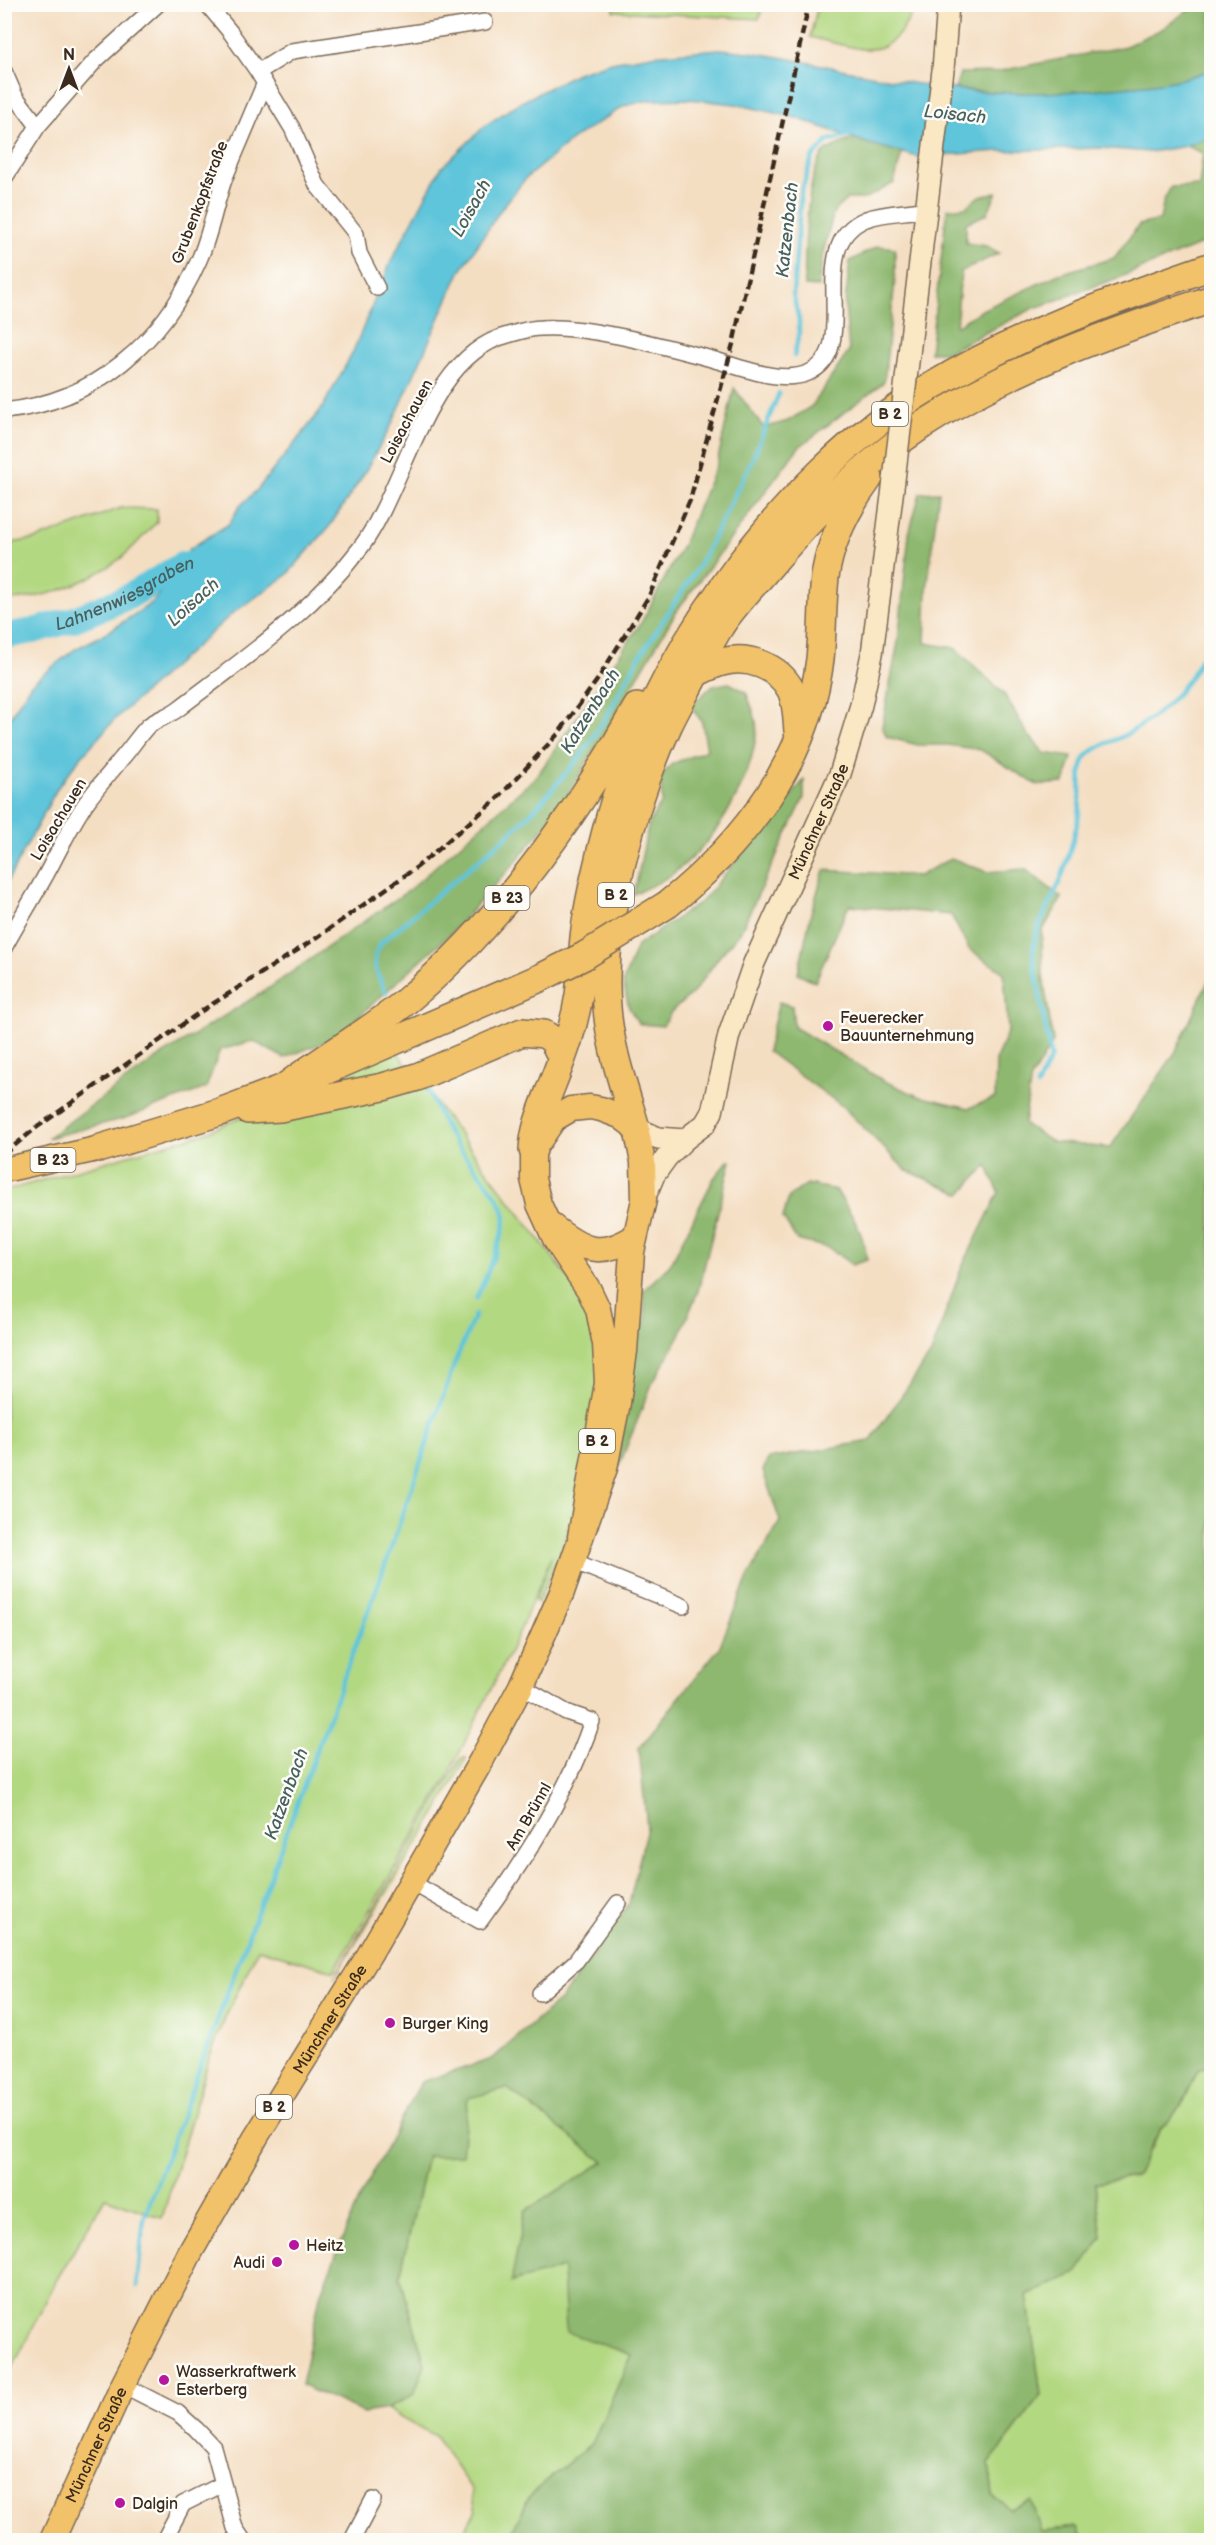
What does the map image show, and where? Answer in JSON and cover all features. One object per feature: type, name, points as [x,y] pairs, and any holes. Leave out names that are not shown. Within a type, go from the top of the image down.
[{"type":"highway","name":"B 2","points":[[636,1128],[614,1054],[606,1005],[610,930],[628,840],[644,788],[668,726],[700,619],[788,507],[844,451],[890,414],[929,387],[1009,346],[1093,310],[1199,271]]},
{"type":"highway","name":"B 2","points":[[532,1150],[538,1122],[573,1027],[579,994],[585,927],[605,834],[622,780],[647,717],[686,667],[804,525],[880,456],[920,427],[992,384],[1040,362],[1200,303]]},
{"type":"highway","name":"B 23","points":[[101,1148],[220,1112],[332,1070],[540,978],[584,956],[668,904],[717,862],[740,836],[776,786],[798,739],[815,690],[820,659],[825,577],[832,546],[839,527],[872,474],[880,456]]},
{"type":"highway","points":[[686,667],[738,660],[752,661],[776,672],[791,691],[795,702],[798,739]]},
{"type":"highway","name":"B 23","points":[[285,1087],[309,1068],[351,1043],[404,1003],[451,960],[493,915],[547,850],[651,681],[686,667]]},
{"type":"highway","name":"B 23","points":[[220,1112],[280,1108],[383,1087],[417,1077],[522,1032],[544,1034],[553,1040],[562,1058]]},
{"type":"main road","points":[[532,1150],[554,1119],[571,1109],[590,1107],[601,1109],[620,1116],[636,1128]]},
{"type":"main road","name":"B 2","points":[[615,1347],[630,1278],[634,1237],[644,1200],[643,1162],[636,1128]]},
{"type":"main road","name":"B 23","points":[[4,1170],[101,1148]]},
{"type":"main road","name":"B 2","points":[[532,1150],[535,1192],[556,1241],[589,1290],[615,1347]]},
{"type":"main road","name":"B 2","points":[[548,1222],[572,1241],[591,1250],[609,1249],[634,1237]]},
{"type":"main road","name":"Münchner Straße","points":[[52,2541],[123,2385],[191,2251],[256,2137],[369,1955],[481,1761],[521,1686],[573,1561],[605,1468],[618,1402],[615,1347]]},
{"type":"street","points":[[4,179],[38,126],[95,61],[158,4]]},
{"type":"street","points":[[207,4],[231,33],[292,128],[317,185],[356,234],[359,253],[377,288]]},
{"type":"street","name":"Münchner Straße","points":[[644,1200],[660,1166],[684,1140],[700,1129],[712,1112],[729,1035],[754,963],[840,774],[861,705],[872,654],[885,566],[943,70],[948,4]]},
{"type":"street","points":[[261,78],[292,51],[485,22]]},
{"type":"street","points":[[4,71],[15,96],[38,126]]},
{"type":"street","name":"Grubenkopfstraße","points":[[4,411],[31,409],[100,381],[124,363],[157,326],[181,294],[198,262],[261,78]]},
{"type":"street","name":"Loisachauen","points":[[4,948],[86,803],[149,725],[176,710],[293,621],[347,566],[365,543],[436,401],[455,368],[472,352],[485,343],[503,336],[540,327],[611,336],[770,375],[807,374],[821,365],[829,351],[834,332],[835,261],[838,247],[854,226],[866,219],[926,209]]},
{"type":"street","points":[[636,1128],[658,1137],[684,1140]]},
{"type":"street","points":[[573,1561],[683,1606]]},
{"type":"street","name":"Am Brünnl","points":[[411,1882],[480,1921],[536,1841],[560,1799],[580,1755],[592,1721],[566,1712],[521,1686]]},
{"type":"street","points":[[540,1993],[576,1962],[618,1903]]},
{"type":"street","points":[[123,2385],[178,2413],[213,2448],[235,2528],[243,2541]]},
{"type":"street","points":[[164,2541],[183,2504],[223,2484]]},
{"type":"street","points":[[352,2541],[373,2499]]},
{"type":"green space","points":[[614,4],[763,5],[759,19],[614,11]]},
{"type":"green space","points":[[818,4],[915,5],[906,25],[896,38],[885,46],[873,49],[845,46],[810,37]]},
{"type":"green space","points":[[1195,5],[1211,5],[1212,69],[1209,71],[1167,83],[1084,92],[1006,93],[955,89],[960,73],[995,72],[1126,46],[1162,29]]},
{"type":"green space","points":[[1211,136],[1211,240],[1123,276],[1032,309],[948,352],[930,352],[947,209],[966,207],[978,197],[997,192],[987,214],[966,223],[966,243],[986,246],[999,253],[961,272],[956,326],[982,310],[1059,274],[1114,258],[1139,225],[1160,220],[1164,200],[1171,187],[1199,186],[1203,153],[1186,146]]},
{"type":"green space","points":[[855,138],[902,153],[894,183],[865,199],[847,199],[834,211],[823,253],[818,287],[805,286],[807,216],[813,177],[818,162],[828,150]]},
{"type":"green space","points":[[878,246],[895,248],[895,280],[884,382],[798,448],[676,612],[560,808],[513,865],[451,933],[335,1038],[284,1058],[253,1041],[220,1050],[206,1088],[126,1118],[47,1138],[154,1060],[269,988],[409,890],[537,776],[641,623],[683,544],[717,463],[734,388],[764,428],[788,421],[812,406],[849,351],[845,305],[850,261]]},
{"type":"green space","points":[[939,492],[927,589],[925,643],[955,648],[1004,694],[1027,733],[1044,753],[1072,757],[1064,783],[1037,785],[981,750],[948,745],[918,745],[887,737],[882,727],[898,642],[909,534],[920,493]]},
{"type":"green space","points":[[121,508],[157,509],[157,522],[122,557],[105,569],[64,589],[34,597],[5,600],[5,544],[36,539]]},
{"type":"green space","points":[[729,683],[746,692],[756,725],[752,756],[737,795],[715,831],[687,862],[667,878],[634,894],[649,822],[662,802],[661,776],[672,764],[707,750],[702,722],[691,706],[712,686]]},
{"type":"green space","points":[[804,780],[804,798],[740,932],[694,992],[671,1012],[663,1026],[639,1024],[629,1008],[623,982],[637,946],[703,900]]},
{"type":"green space","points":[[951,858],[987,872],[1025,869],[1062,898],[1042,931],[1043,975],[1053,1042],[1031,1078],[1024,1124],[1052,1142],[1110,1148],[1175,1053],[1211,975],[1211,2064],[1198,2070],[1182,2105],[1160,2129],[1136,2176],[1095,2183],[1102,2237],[1077,2273],[1027,2296],[1041,2395],[989,2464],[993,2495],[1009,2509],[1031,2500],[1041,2531],[1077,2527],[1082,2540],[508,2540],[531,2494],[592,2443],[632,2355],[566,2332],[563,2268],[511,2282],[525,2211],[604,2162],[507,2088],[468,2098],[462,2155],[427,2156],[400,2276],[425,2365],[414,2394],[387,2409],[363,2413],[301,2385],[321,2292],[357,2203],[421,2082],[492,2059],[561,1999],[629,1904],[647,1827],[639,1748],[719,1648],[748,1577],[780,1521],[763,1471],[768,1459],[870,1441],[931,1354],[961,1269],[999,1192],[987,1165],[961,1194],[906,1170],[842,1106],[767,1051],[779,1002],[792,1006],[794,1027],[882,1080],[918,1096],[969,1108],[995,1098],[996,1060],[1008,1030],[1004,973],[969,949],[951,915],[849,905],[815,982],[798,973],[811,913],[824,870],[919,876]]},
{"type":"green space","points":[[385,1036],[583,1297],[602,1374],[576,1512],[538,1603],[535,1600],[552,1555],[518,1635],[446,1780],[334,1971],[258,1949],[226,2016],[209,2059],[162,2218],[105,2198],[57,2279],[5,2383],[5,1191],[202,1134],[285,1099]]},
{"type":"green space","points":[[728,1161],[731,1161],[698,1291],[680,1335],[652,1384],[616,1473],[636,1337],[646,1319],[643,1291],[670,1265],[714,1178]]},
{"type":"green space","points":[[807,1184],[836,1190],[860,1232],[867,1260],[852,1265],[829,1248],[797,1240],[783,1218],[789,1197]]},
{"type":"green space","points":[[461,1758],[466,1758],[436,1813],[334,1978]]},
{"type":"green space","points":[[1211,2064],[1211,2540],[1082,2540],[1077,2527],[1041,2531],[1008,2509],[993,2495],[989,2464],[1041,2395],[1027,2296],[1077,2272],[1102,2237],[1095,2183],[1152,2148],[1160,2129],[1182,2105],[1198,2070]]},
{"type":"green space","points":[[507,2088],[604,2162],[525,2211],[512,2282],[563,2267],[632,2355],[592,2443],[531,2494],[508,2540],[458,2540],[476,2512],[472,2490],[435,2436],[387,2409],[414,2394],[425,2365],[400,2276],[427,2156],[468,2098]]},
{"type":"water","name":"Loisach","points":[[720,49],[795,60],[942,88],[991,92],[1065,92],[1138,86],[1163,83],[1211,69],[1211,136],[1186,146],[1150,152],[1101,148],[999,151],[918,157],[870,144],[793,117],[735,104],[689,99],[649,100],[624,106],[574,138],[525,179],[499,212],[460,272],[392,424],[362,477],[329,527],[286,576],[233,613],[116,718],[80,758],[58,787],[5,886],[5,725],[31,684],[74,650],[108,632],[149,605],[174,578],[189,549],[229,524],[239,507],[257,490],[307,428],[322,408],[352,354],[392,259],[441,168],[486,125],[518,104],[577,73],[612,62],[652,55]]},
{"type":"waterway","name":"Katzenbach","points":[[794,356],[799,334],[799,320],[793,294],[801,193],[812,158],[828,141],[852,134]]},
{"type":"waterway","name":"Katzenbach","points":[[386,993],[375,961],[382,942],[508,835],[534,810],[581,756],[605,719],[638,659],[700,564],[754,456],[779,393]]},
{"type":"waterway","points":[[1212,442],[1212,501]]},
{"type":"waterway","name":"Lahnenwiesgraben","points":[[4,636],[72,620],[128,597],[182,565],[216,558]]},
{"type":"waterway","points":[[1037,1086],[1051,1057],[1033,957],[1034,946],[1039,927],[1060,881],[1070,851],[1079,813],[1083,763],[1095,749],[1140,726],[1167,705],[1198,665],[1212,633]]},
{"type":"waterway","name":"Katzenbach","points":[[428,1089],[451,1137],[493,1191],[503,1211],[505,1220],[501,1236],[476,1298]]},
{"type":"waterway","name":"Katzenbach","points":[[137,2286],[144,2219],[387,1560],[455,1362],[475,1315]]},
{"type":"railway","points":[[4,1154],[36,1128],[203,1010],[315,939],[417,867],[497,799],[558,734],[598,679],[649,596],[690,500],[733,344],[809,4]]},
{"type":"place","name":"Feuerecker Bauunternehmung","points":[[828,1026]]},
{"type":"place","name":"Burger King","points":[[390,2023]]},
{"type":"place","name":"Heitz","points":[[294,2245]]},
{"type":"place","name":"Audi","points":[[277,2262]]},
{"type":"place","name":"Wasserkraftwerk Esterberg","points":[[164,2380]]},
{"type":"place","name":"Dalgin","points":[[120,2503]]}]
